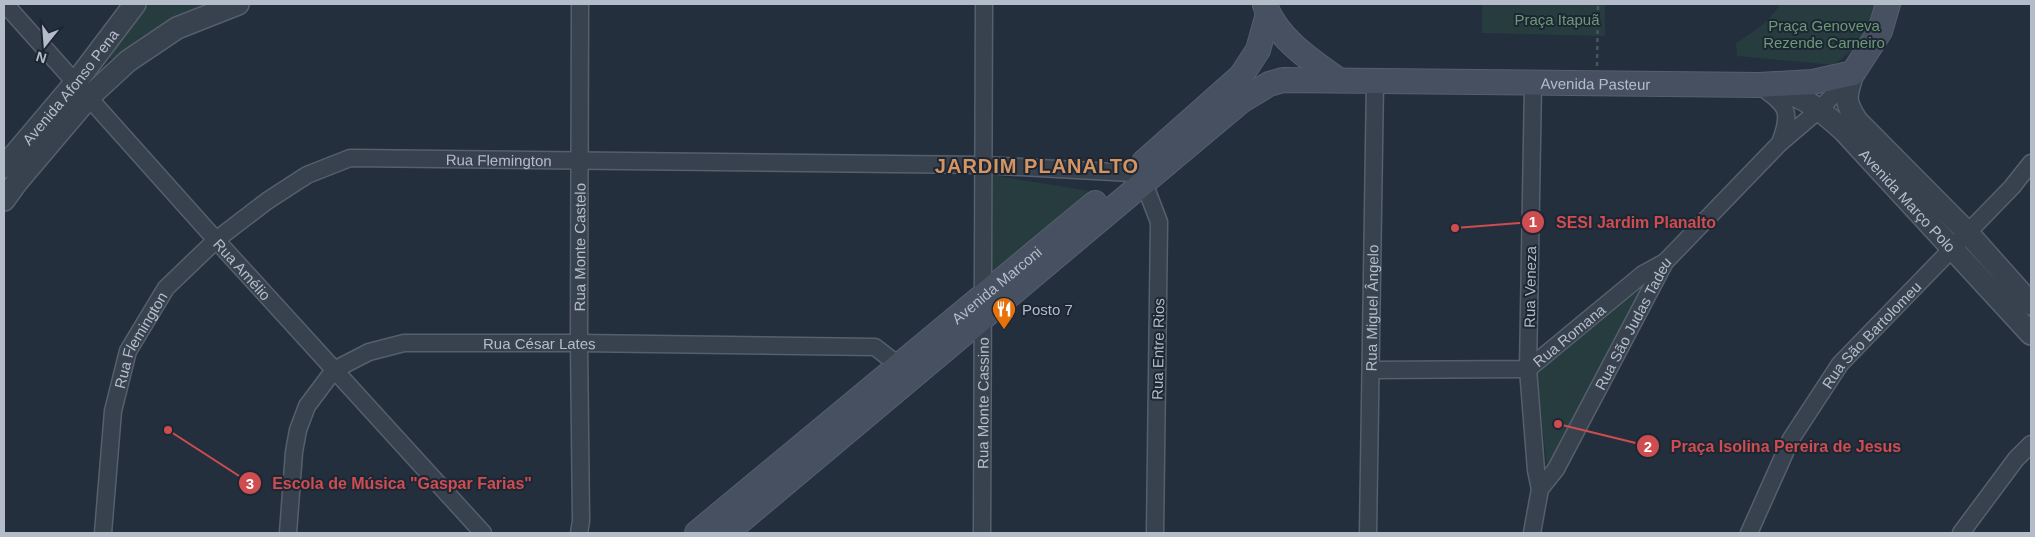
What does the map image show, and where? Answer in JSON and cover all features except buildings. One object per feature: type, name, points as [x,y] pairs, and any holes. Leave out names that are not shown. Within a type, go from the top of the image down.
[{"type":"main road","name":"Rua São Judas Tadeu","points":[[1854,73],[1880,31],[1888,4]]},
{"type":"main road","points":[[1266,9],[1290,42],[1337,80]]},
{"type":"main road","name":"Avenida Marconi","points":[[697,533],[906,371],[983,319],[1138,178],[1235,94],[1258,50],[1266,9]]},
{"type":"main road","name":"Avenida Pasteur","points":[[1337,80],[1533,84],[1765,85],[1812,82],[1854,73]]},
{"type":"main road","name":"Avenida Marconi","points":[[1235,94],[1283,80],[1337,80]]},
{"type":"main road","name":"Avenida Marconi","points":[[726,533],[906,371],[983,296],[1138,178]]},
{"type":"street","name":"Rua Amélio","points":[[5,4],[216,240],[483,533]]},
{"type":"street","name":"Avenida Afonso Pena","points":[[4,200],[82,90],[135,4]]},
{"type":"street","points":[[82,90],[177,28],[238,4]]},
{"type":"street","name":"Rua Monte Castelo","points":[[580,4],[579,343],[582,529]]},
{"type":"street","name":"Rua Monte Cassino","points":[[982,533],[984,4]]},
{"type":"street","name":"Rua São Judas Tadeu","points":[[1532,533],[1540,489],[1556,469],[1665,262],[1780,143],[1820,108],[1854,73]]},
{"type":"street","name":"Avenida Março Polo","points":[[1854,73],[1846,95],[1848,106],[1857,121],[1967,232],[2031,304]]},
{"type":"street","name":"Rua Miguel Ângelo","points":[[1368,533],[1375,82]]},
{"type":"street","name":"Rua Veneza","points":[[1533,84],[1528,369],[1536,470],[1540,489]]},
{"type":"street","points":[[1765,85],[1786,110],[1785,130],[1780,143]]},
{"type":"street","name":"Avenida Março Polo","points":[[1765,85],[1796,94],[1820,108],[1844,131],[2031,334]]},
{"type":"street","name":"Avenida Afonso Pena","points":[[4,168],[82,90]]},
{"type":"street","name":"Rua Flemington","points":[[103,533],[113,411],[128,351],[166,288],[216,240],[267,201],[307,175],[350,158],[983,166],[1138,178]]},
{"type":"street","name":"Rua São Bartolomeu","points":[[1749,533],[1791,439],[1840,364],[2012,187],[2031,163]]},
{"type":"street","name":"Rua Entre Rios","points":[[1138,178],[1159,222],[1155,533]]},
{"type":"street","name":"Rua Romana","points":[[1371,370],[1528,369],[1643,274],[1665,262]]},
{"type":"street","name":"Rua César Lates","points":[[288,533],[294,452],[298,430],[307,406],[334,370],[369,352],[404,343],[875,347],[906,371]]},
{"type":"street","points":[[1961,533],[2016,459],[2031,444]]},
{"type":"path","points":[[1598,4],[1597,81],[1599,84]]},
{"type":"green space","points":[[143,4],[219,4],[119,61],[110,59],[110,49]]},
{"type":"green space","name":"Praça Itapuã","points":[[1482,4],[1605,4],[1605,36],[1482,33]]},
{"type":"green space","name":"Praça Genoveva Rezende Carneiro","points":[[1780,4],[1879,4],[1872,22],[1862,39],[1833,65],[1737,56],[1736,43],[1755,31]]},
{"type":"green space","points":[[992,175],[1089,191],[988,276]]},
{"type":"green space","points":[[1656,274],[1548,474],[1536,373]]},
{"type":"place","name":"SESI Jardim Planalto","points":[[1455,228]]},
{"type":"place","name":"Posto 7","points":[[1004,330]]},
{"type":"place","name":"Praça Isolina Pereira de Jesus","points":[[1558,424]]},
{"type":"place","name":"Escola de Música \"Gaspar Farias\"","points":[[168,430]]},
{"type":"district","name":"JARDIM PLANALTO","points":[[1037,166]]}]
